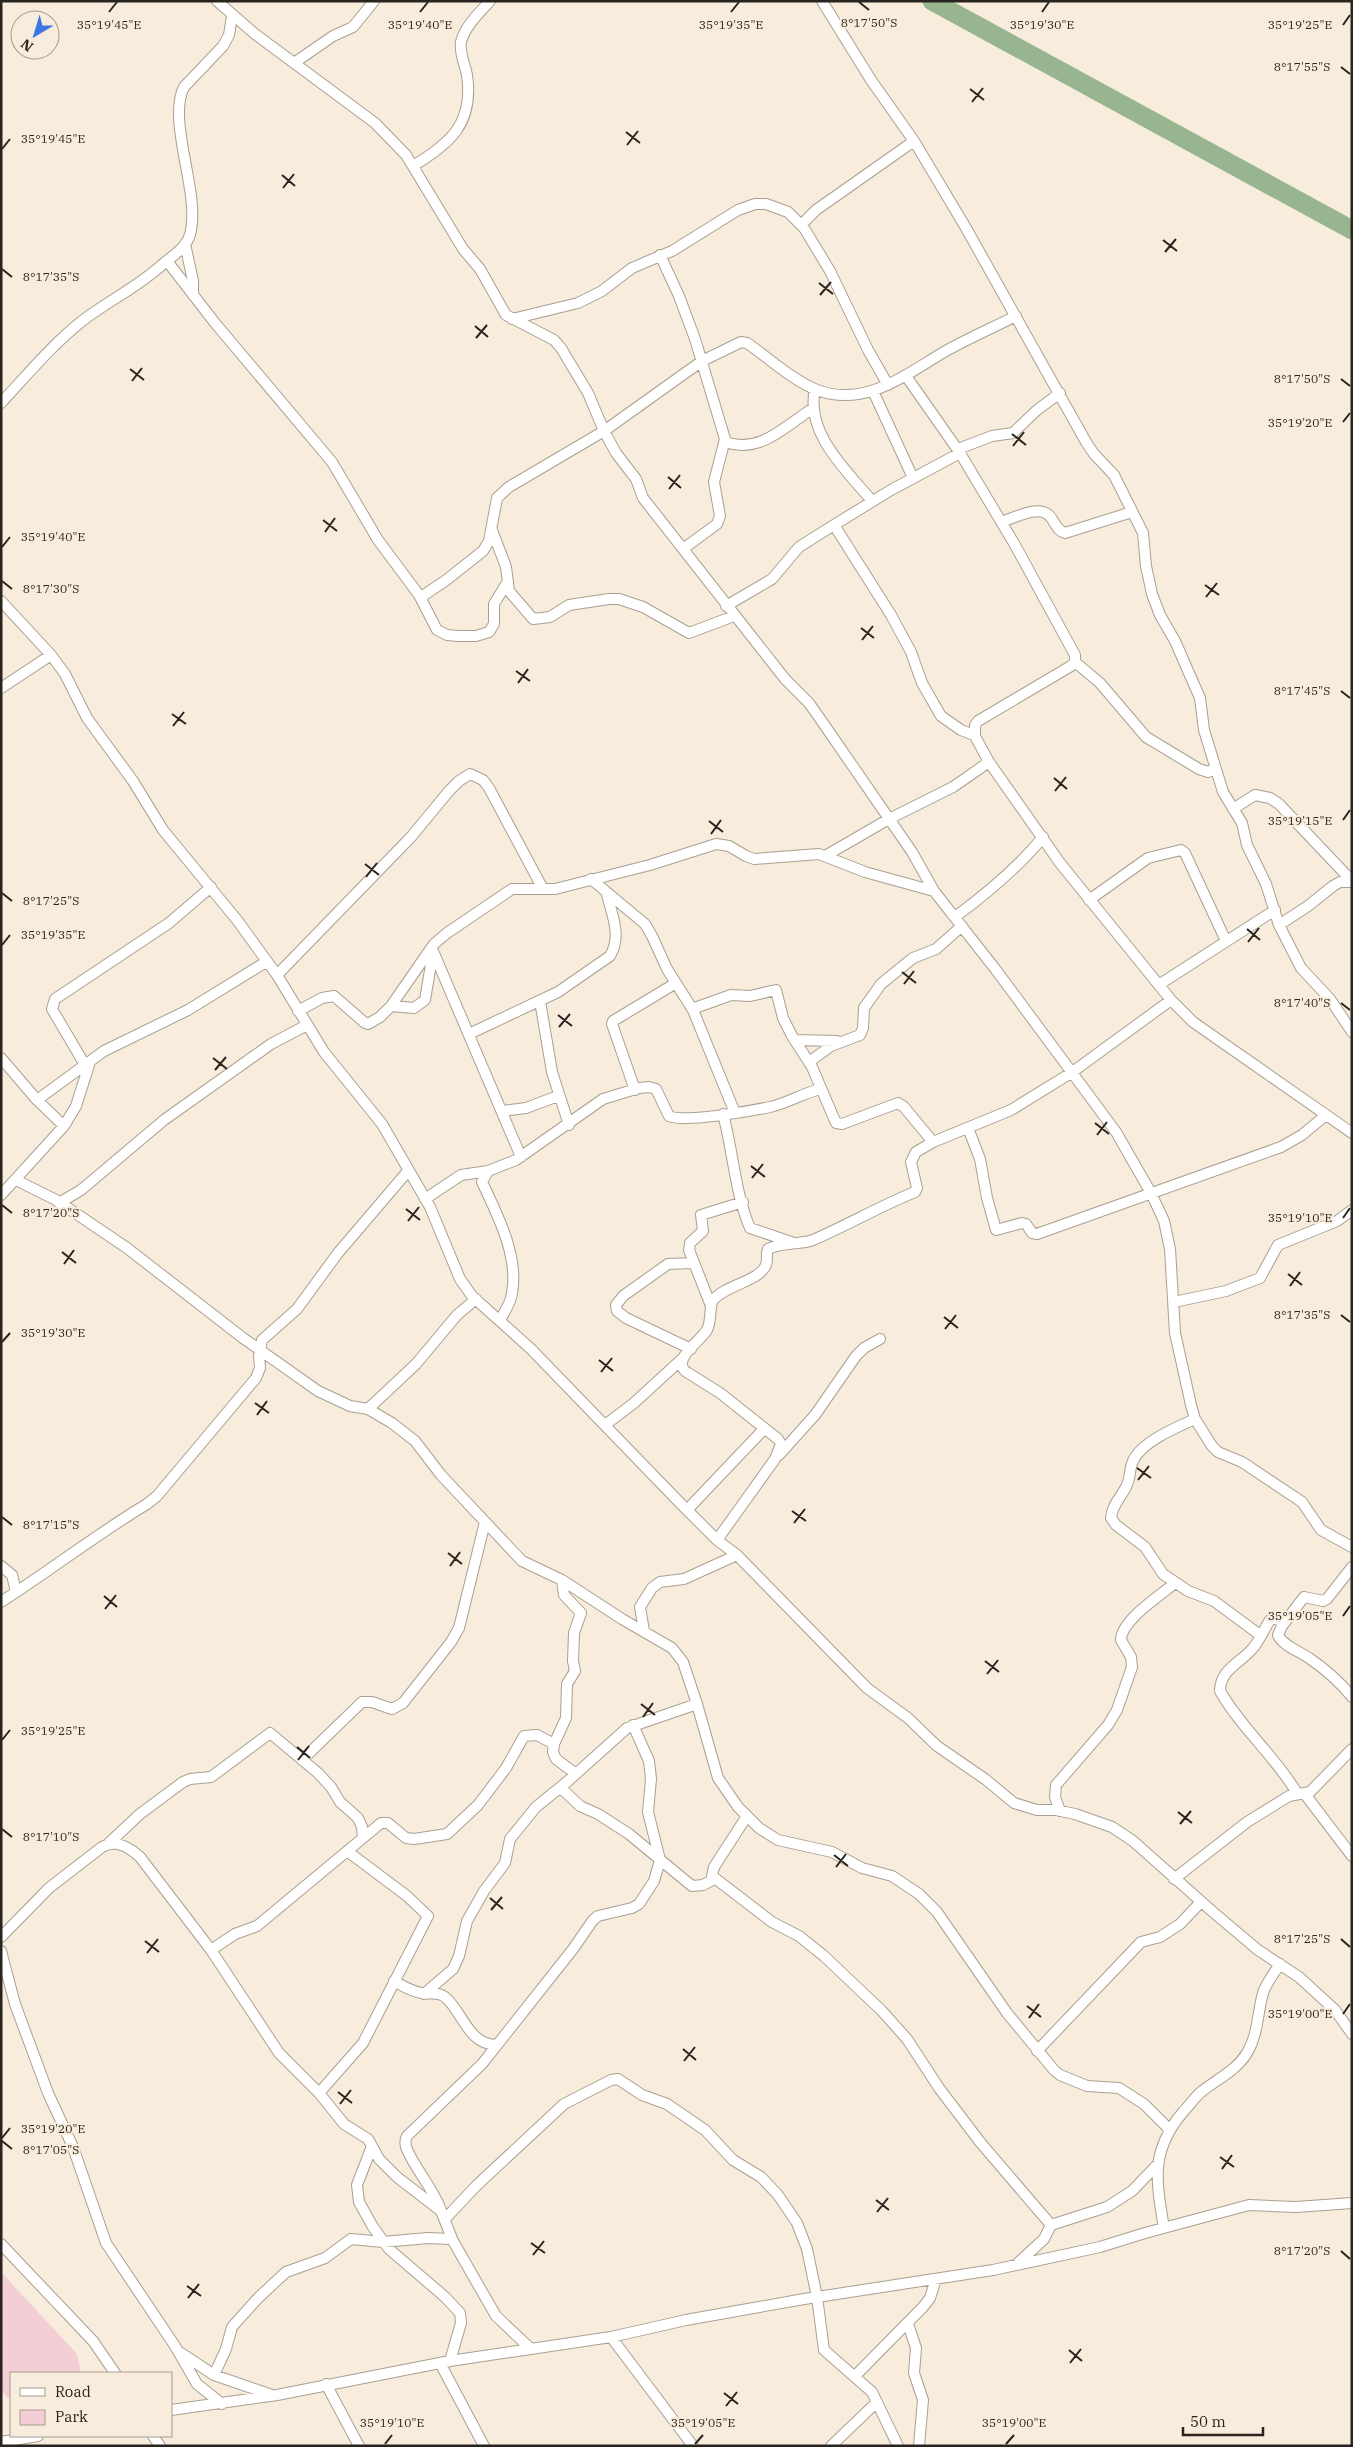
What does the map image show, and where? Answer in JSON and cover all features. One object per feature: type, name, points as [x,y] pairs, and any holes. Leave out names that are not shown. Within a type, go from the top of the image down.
[{"type":"street","points":[[217,1],[232,16],[375,123],[390,137],[414,166],[463,250],[480,269],[502,309],[512,319],[554,340],[588,393],[604,431],[616,453],[636,480],[643,498],[785,679],[809,703],[889,819],[934,891],[1116,1132],[1151,1194],[1164,1222],[1170,1249],[1178,1350],[1196,1418],[1212,1446],[1218,1452],[1242,1462],[1302,1502],[1321,1530],[1352,1547]]},
{"type":"street","points":[[294,63],[334,36],[353,27],[374,1]]},
{"type":"street","points":[[414,166],[435,153],[460,126],[468,108],[470,94],[461,43],[468,26],[490,1]]},
{"type":"street","points":[[822,1],[872,80],[914,141],[1094,454],[1114,475],[1143,533],[1146,566],[1157,606],[1200,698],[1204,730],[1224,792],[1242,823],[1247,845],[1266,884],[1279,925],[1301,968],[1330,999],[1352,1032]]},
{"type":"street","points":[[1,403],[80,322],[145,280],[185,244],[191,233],[192,203],[183,142],[179,96],[184,87],[226,40],[232,16]]},
{"type":"street","points":[[801,225],[823,204],[914,141]]},
{"type":"street","points":[[512,319],[578,303],[602,291],[632,268],[672,251],[738,210],[761,203],[788,212],[801,225],[830,270],[868,350],[888,385]]},
{"type":"street","points":[[185,244],[193,281],[193,294]]},
{"type":"street","points":[[660,255],[679,296],[702,361],[723,429],[725,442],[714,482],[720,516],[716,524],[683,549]]},
{"type":"street","points":[[167,261],[332,462],[378,540],[420,597],[437,630],[447,635],[476,636],[492,628],[494,604],[508,581]]},
{"type":"street","points":[[420,597],[445,581],[483,551],[489,541],[495,504],[500,495],[547,463],[604,431],[702,361],[741,342],[747,343],[815,389],[834,393],[873,391],[906,376],[945,352],[1016,316]]},
{"type":"street","points":[[906,376],[959,451],[1001,522],[1075,656],[1075,662],[1100,683],[1146,737],[1199,769],[1208,772],[1216,769]]},
{"type":"street","points":[[815,389],[812,409],[814,419],[828,446],[872,501]]},
{"type":"street","points":[[873,391],[913,478]]},
{"type":"street","points":[[726,606],[772,579],[799,547],[872,501],[959,451],[992,436],[1013,433],[1037,410],[1060,394]]},
{"type":"street","points":[[725,442],[743,447],[763,442],[812,409]]},
{"type":"street","points":[[1001,522],[1040,511],[1050,515],[1059,530],[1065,533],[1132,512]]},
{"type":"street","points":[[834,525],[891,614],[911,652],[922,683],[941,716],[961,730],[974,735]]},
{"type":"street","points":[[492,528],[506,567],[511,594],[530,617],[536,620],[550,617],[569,606],[609,599],[625,601],[643,607],[689,633],[734,616]]},
{"type":"street","points":[[1,601],[52,655],[65,674],[87,718],[133,781],[163,830],[237,920],[277,975],[307,1025],[342,1076],[368,1104],[382,1124],[438,1222],[460,1279],[476,1299],[530,1348],[687,1510],[718,1540],[737,1555],[867,1688],[908,1718],[937,1746],[985,1779],[1014,1802],[1037,1810],[1060,1811],[1112,1828],[1146,1850],[1174,1879],[1258,1950],[1299,1977],[1335,2010],[1352,2034]]},
{"type":"street","points":[[1,688],[52,655]]},
{"type":"street","points":[[1075,662],[1052,679],[978,720],[974,725],[974,735],[989,762],[1089,900],[1172,1000],[1202,1030],[1352,1132]]},
{"type":"street","points":[[825,856],[889,819],[953,787],[989,762]]},
{"type":"street","points":[[277,975],[411,837],[449,791],[470,774],[483,780],[489,788],[543,889]]},
{"type":"street","points":[[1234,809],[1255,795],[1270,798],[1279,804],[1352,882]]},
{"type":"street","points":[[955,918],[999,882],[1032,850],[1042,837]]},
{"type":"street","points":[[298,1011],[322,998],[334,996],[368,1024],[380,1017],[391,1006],[433,948],[447,933],[512,889],[555,888],[650,865],[716,844],[729,846],[754,859],[813,854],[825,856],[865,872],[934,891]]},
{"type":"street","points":[[1089,900],[1148,858],[1154,855],[1181,850],[1185,853],[1226,941]]},
{"type":"street","points":[[591,879],[645,924],[692,1009],[735,1113]]},
{"type":"street","points":[[1279,925],[1340,882],[1352,882]]},
{"type":"street","points":[[1,1195],[64,1126],[76,1106],[87,1063],[52,1009],[55,999],[169,923],[211,887]]},
{"type":"street","points":[[469,1034],[568,986],[610,956],[615,948],[616,938],[607,894]]},
{"type":"street","points":[[1160,984],[1275,910]]},
{"type":"street","points":[[809,1062],[831,1046],[856,1038],[862,1032],[864,1008],[881,984],[912,958],[936,949],[962,926]]},
{"type":"street","points":[[391,1006],[414,1008],[425,1000],[433,948]]},
{"type":"street","points":[[433,948],[521,1157]]},
{"type":"street","points":[[37,1100],[104,1051],[188,1010],[266,962]]},
{"type":"street","points":[[635,1090],[612,1024],[613,1020],[676,983]]},
{"type":"street","points":[[692,1009],[731,995],[750,996],[775,990],[783,1018],[809,1062],[832,1117],[837,1124],[842,1124],[898,1103],[904,1107],[933,1142]]},
{"type":"street","points":[[540,1000],[552,1072],[558,1096],[569,1124]]},
{"type":"street","points":[[711,1306],[719,1296],[736,1284],[761,1272],[767,1264],[768,1249],[806,1242],[846,1227],[886,1204],[915,1192],[918,1188],[912,1158],[916,1152],[933,1142],[1011,1110],[1070,1073],[1172,1000]]},
{"type":"street","points":[[59,1203],[81,1190],[164,1120],[271,1044],[307,1025]]},
{"type":"street","points":[[795,1040],[843,1041]]},
{"type":"street","points":[[1,1058],[37,1100],[64,1126]]},
{"type":"street","points":[[425,1200],[462,1175],[488,1171],[521,1157],[603,1099],[635,1090],[648,1087],[656,1089],[671,1118],[686,1119],[770,1107],[806,1092],[821,1089]]},
{"type":"street","points":[[502,1111],[526,1108],[558,1096]]},
{"type":"street","points":[[723,1114],[731,1141],[734,1167],[752,1230],[772,1234],[794,1243]]},
{"type":"street","points":[[968,1128],[980,1159],[987,1198],[996,1230],[1022,1223],[1027,1224],[1032,1233],[1037,1234],[1281,1147],[1302,1135],[1326,1115]]},
{"type":"street","points":[[1,1602],[47,1573],[76,1550],[157,1496],[256,1378],[260,1368],[261,1344],[266,1335],[297,1310],[338,1253],[408,1171]]},
{"type":"street","points":[[488,1171],[482,1182],[510,1253],[513,1274],[513,1291],[510,1304],[500,1320]]},
{"type":"street","points":[[16,1180],[59,1203],[151,1266],[260,1350],[318,1391],[350,1406],[368,1409],[383,1417],[415,1441],[441,1475],[522,1561],[562,1580],[668,1644],[683,1662],[718,1778],[725,1791],[759,1828],[778,1840],[832,1852],[862,1868],[892,1876],[919,1894],[937,1912],[1007,2013],[1037,2051],[1060,2076],[1087,2086],[1119,2088],[1130,2094],[1169,2129]]},
{"type":"street","points":[[605,1425],[634,1403],[682,1359],[706,1331],[711,1321],[711,1306],[689,1247],[703,1231],[701,1215],[743,1202]]},
{"type":"street","points":[[1174,1302],[1226,1291],[1260,1278],[1278,1245],[1337,1220],[1352,1210]]},
{"type":"street","points":[[691,1349],[626,1318],[617,1311],[616,1305],[623,1296],[668,1264],[694,1263]]},
{"type":"street","points":[[368,1409],[416,1364],[457,1315],[476,1299]]},
{"type":"street","points":[[718,1540],[775,1459],[815,1415],[860,1351],[880,1339]]},
{"type":"street","points":[[682,1359],[682,1367],[685,1372],[720,1393],[780,1442],[780,1449],[775,1459]]},
{"type":"street","points":[[1196,1418],[1164,1434],[1140,1451],[1132,1461],[1129,1481],[1111,1515],[1116,1525],[1145,1548],[1154,1564],[1175,1583],[1214,1601],[1260,1635]]},
{"type":"street","points":[[687,1510],[764,1429]]},
{"type":"street","points":[[302,1760],[362,1702],[372,1702],[392,1709],[403,1704],[451,1642],[459,1628],[485,1522]]},
{"type":"street","points":[[644,1631],[640,1607],[652,1588],[664,1580],[684,1579],[737,1555]]},
{"type":"street","points":[[1,1566],[12,1575],[16,1592]]},
{"type":"street","points":[[1352,1567],[1327,1599],[1323,1601],[1304,1597],[1278,1632],[1279,1638],[1322,1668],[1344,1687],[1352,1697]]},
{"type":"street","points":[[562,1580],[564,1595],[581,1613],[574,1633],[573,1661],[575,1671],[567,1686],[564,1727],[554,1744],[554,1752],[556,1758],[576,1774]]},
{"type":"street","points":[[1060,1811],[1055,1797],[1056,1785],[1108,1724],[1123,1695],[1132,1667],[1131,1657],[1121,1640],[1123,1630],[1141,1610],[1175,1583]]},
{"type":"street","points":[[1284,1623],[1272,1618],[1254,1647],[1233,1664],[1224,1676],[1220,1691],[1248,1732],[1352,1856]]},
{"type":"street","points":[[424,1994],[453,1969],[459,1956],[467,1921],[484,1891],[505,1864],[510,1839],[536,1807],[576,1774],[617,1735],[633,1725],[697,1704]]},
{"type":"street","points":[[531,2348],[496,2316],[452,2239],[429,2184],[406,2148],[405,2140],[414,2128],[482,2064],[573,1950],[593,1920],[598,1916],[632,1908],[638,1904],[654,1882],[660,1860],[648,1812],[651,1779],[649,1760],[633,1725]]},
{"type":"street","points":[[1,1937],[49,1888],[109,1844],[140,1814],[183,1782],[190,1779],[211,1777],[224,1769],[267,1734],[273,1735],[318,1773],[340,1802],[358,1818],[362,1827],[363,1838]]},
{"type":"street","points":[[211,1950],[235,1934],[258,1926],[347,1851],[385,1822],[406,1838],[426,1838],[447,1834],[478,1805],[506,1768],[522,1737],[537,1735],[554,1744]]},
{"type":"street","points":[[1174,1879],[1247,1822],[1314,1788],[1352,1749]]},
{"type":"street","points":[[560,1788],[580,1806],[610,1821],[692,1886],[702,1885],[714,1879]]},
{"type":"street","points":[[747,1816],[714,1867],[712,1872],[714,1879],[772,1922],[805,1941],[882,2011],[907,2039],[938,2088],[980,2142],[1052,2225]]},
{"type":"street","points":[[109,1844],[130,1848],[140,1857],[211,1950],[279,2053],[319,2093],[344,2124],[368,2139],[379,2159],[396,2177],[443,2215]]},
{"type":"street","points":[[319,2093],[363,2043],[428,1918],[427,1914],[347,1851]]},
{"type":"street","points":[[1037,2051],[1138,1945],[1160,1937],[1180,1924],[1201,1902]]},
{"type":"street","points":[[1,1951],[15,2004],[48,2093],[73,2147],[100,2230],[133,2286],[178,2350],[197,2384],[222,2404]]},
{"type":"street","points":[[1164,2228],[1157,2182],[1164,2139],[1169,2129],[1200,2093],[1239,2065],[1248,2051],[1258,2027],[1264,1990],[1280,1964]]},
{"type":"street","points":[[394,1981],[409,1990],[424,1994],[434,1992],[442,1995],[452,2004],[464,2025],[481,2041],[489,2045],[497,2045]]},
{"type":"street","points":[[443,2215],[564,2104],[610,2080],[618,2079],[642,2095],[667,2104],[705,2130],[734,2160],[766,2181],[778,2195],[801,2231],[811,2263],[824,2350],[872,2392],[898,2446]]},
{"type":"street","points":[[372,2146],[357,2185],[356,2194],[373,2228],[383,2242],[400,2260],[445,2297],[460,2313],[461,2324],[444,2362],[484,2446]]},
{"type":"street","points":[[1015,2264],[1044,2239],[1052,2225],[1107,2207],[1132,2191],[1148,2177],[1159,2163]]},
{"type":"street","points":[[172,2410],[273,2396],[444,2362],[611,2337],[686,2320],[936,2279],[1015,2264],[1100,2247],[1249,2205],[1296,2208],[1352,2203]]},
{"type":"street","points":[[214,2375],[226,2349],[232,2327],[278,2278],[286,2272],[325,2258],[351,2239],[383,2242],[428,2238],[452,2239]]},
{"type":"street","points":[[1,2244],[93,2341],[114,2372]]},
{"type":"street","points":[[855,2376],[908,2324],[930,2298],[936,2279]]},
{"type":"street","points":[[908,2324],[916,2348],[914,2373],[923,2400],[919,2446]]},
{"type":"street","points":[[611,2337],[693,2446]]},
{"type":"street","points":[[178,2350],[214,2375],[273,2396]]},
{"type":"street","points":[[326,2384],[359,2446]]},
{"type":"street","points":[[831,2446],[877,2402]]},
{"type":"street","points":[[1,2442],[32,2437]]},
{"type":"green space","points":[[1,2272],[77,2354],[81,2372],[10,2372],[10,2400],[1,2390]]},
{"type":"waterway","points":[[932,1],[1352,230]]}]
